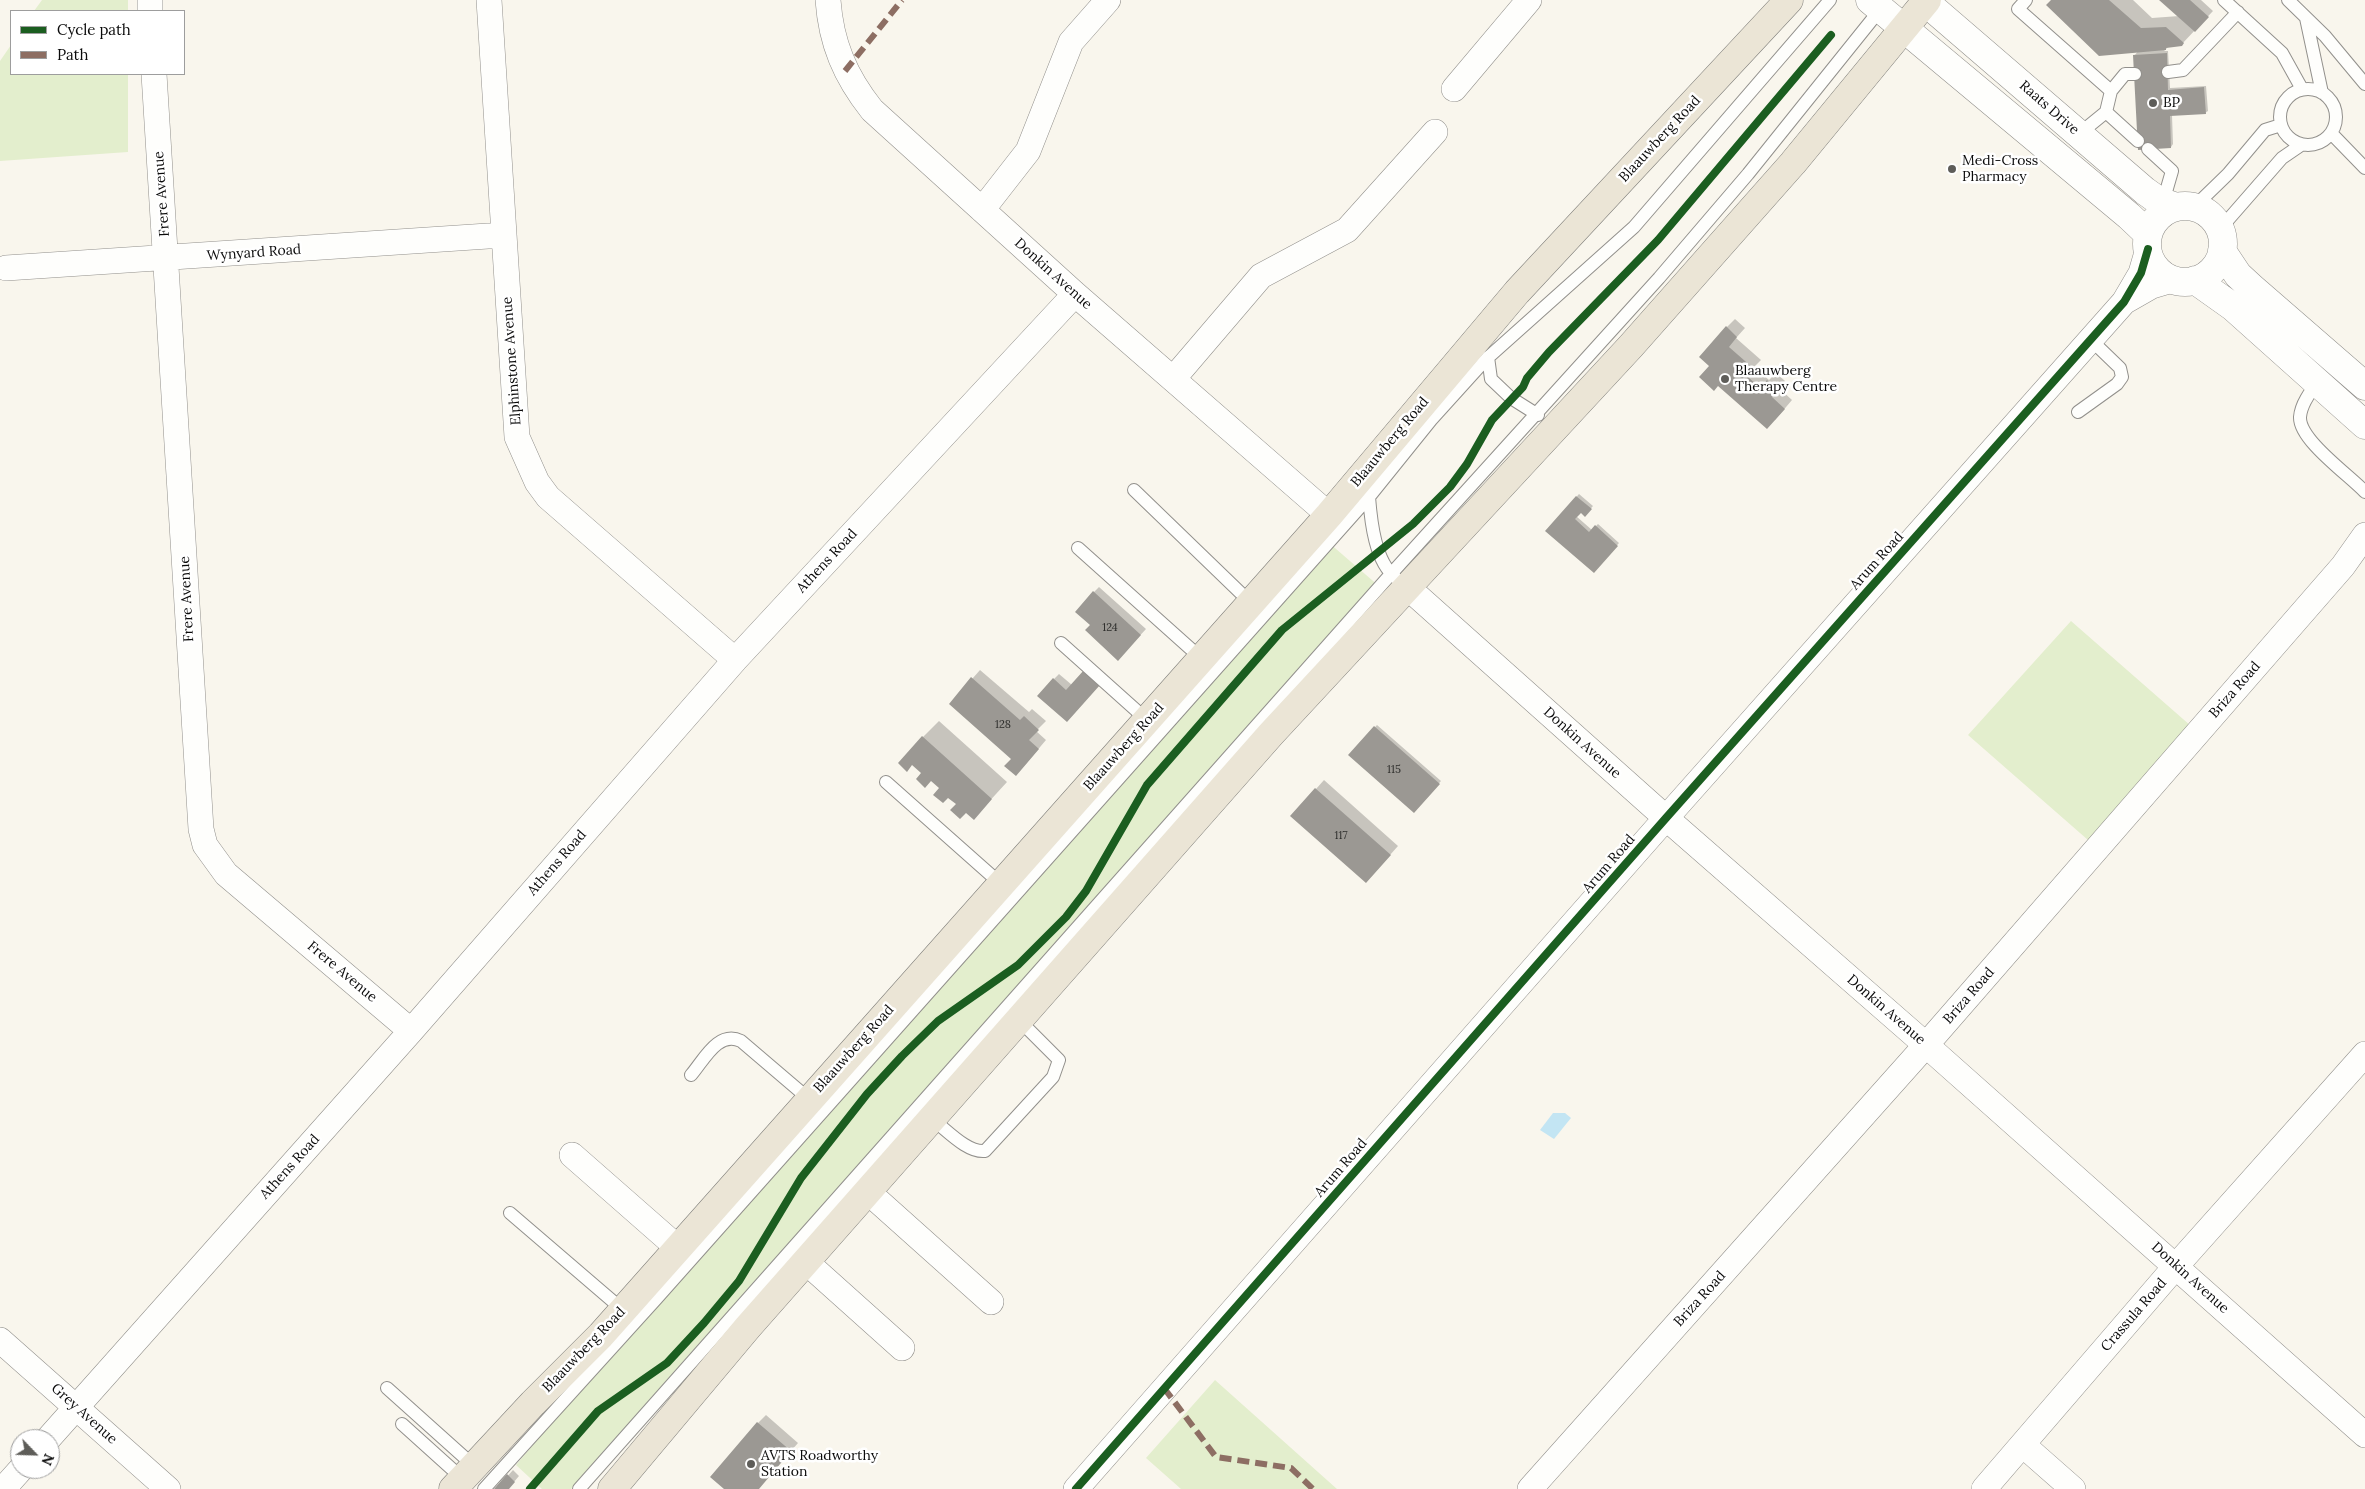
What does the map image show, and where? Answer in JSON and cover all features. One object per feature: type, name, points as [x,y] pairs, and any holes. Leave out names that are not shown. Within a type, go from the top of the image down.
[{"type":"main road","name":"Blaauwberg Road","points":[[469,1481],[624,1310],[809,1099],[1252,603],[1329,515],[1517,292],[1789,0]]},
{"type":"main road","points":[[612,1489],[806,1262],[1271,734],[1399,580],[1466,522],[1650,324],[1793,163],[1925,1]]},
{"type":"street","name":"Elphinstone Avenue","points":[[489,0],[517,437],[536,482],[548,497],[735,660]]},
{"type":"street","name":"Donkin Avenue","points":[[828,0],[830,23],[837,52],[854,88],[872,110],[1074,294],[1329,515]]},
{"type":"street","points":[[982,210],[1028,151],[1071,42],[1108,0]]},
{"type":"street","points":[[1454,89],[1529,0]]},
{"type":"street","name":"Raats Drive","points":[[1925,1],[2145,191],[2178,206]]},
{"type":"street","points":[[1880,3],[1904,28],[2148,242],[2156,268],[2227,302],[2365,425]]},
{"type":"street","name":"Frere Avenue","points":[[154,75],[201,829],[205,845],[226,874],[411,1031]]},
{"type":"street","points":[[1173,379],[1261,276],[1347,230],[1435,132]]},
{"type":"street","points":[[2148,242],[2162,214],[2178,206],[2212,217],[2238,275],[2365,386]]},
{"type":"street","name":"Wynyard Road","points":[[6,268],[166,259],[503,235]]},
{"type":"street","points":[[2184,280],[2210,272],[2220,259],[2221,240]]},
{"type":"street","name":"Arum Road","points":[[1076,1489],[1666,818],[2124,302],[2141,273],[2148,242]]},
{"type":"street","name":"Arum Road","points":[[2124,302],[2152,286],[2184,280]]},
{"type":"street","name":"Athens Road","points":[[57,1429],[411,1031],[735,660],[1074,294]]},
{"type":"street","name":"Briza Road","points":[[1530,1489],[1926,1045],[2343,566],[2365,535]]},
{"type":"street","name":"Briza Road","points":[[2343,566],[2365,547]]},
{"type":"street","name":"Donkin Avenue","points":[[1399,580],[2365,1435]]},
{"type":"street","name":"Crassula Road","points":[[1984,1489],[2176,1266],[2365,1054]]},
{"type":"street","points":[[572,1154],[678,1248]]},
{"type":"street","points":[[868,1192],[991,1302]]},
{"type":"street","points":[[806,1262],[902,1348]]},
{"type":"street","name":"Grey Avenue","points":[[0,1340],[168,1489]]},
{"type":"street","points":[[2023,1445],[2072,1489]]},
{"type":"street","points":[[3,1489],[12,1479]]},
{"type":"lane","points":[[1375,459],[1634,227],[1830,0]]},
{"type":"lane","points":[[2026,0],[2018,8],[2111,91]]},
{"type":"lane","points":[[2224,0],[2282,53],[2302,89]]},
{"type":"lane","points":[[2288,0],[2325,36],[2365,84]]},
{"type":"lane","points":[[579,1489],[1399,580],[1538,414],[1659,278],[1748,174],[1880,3]]},
{"type":"lane","points":[[2168,72],[2183,70],[2238,12]]},
{"type":"lane","points":[[2306,18],[2322,93]]},
{"type":"lane","points":[[2079,134],[2106,112],[2111,91],[2125,74],[2135,74]]},
{"type":"lane","points":[[2221,240],[2282,158],[2301,145],[2318,144],[2331,133],[2335,125],[2334,107],[2322,93],[2313,89],[2302,89],[2287,98],[2282,106],[2281,125],[2285,134],[2301,145]]},
{"type":"lane","points":[[2106,112],[2172,171],[2178,206],[2228,174],[2265,130],[2281,125]]},
{"type":"lane","points":[[2331,133],[2365,168]]},
{"type":"lane","points":[[2078,412],[2117,384],[2122,377],[2120,368],[2091,340]]},
{"type":"lane","points":[[1488,357],[1491,379],[1511,398],[1538,414]]},
{"type":"lane","points":[[469,1481],[657,1298],[1369,497],[1431,420],[1488,357]]},
{"type":"lane","points":[[2318,382],[2303,406],[2300,415],[2303,431],[2365,492]]},
{"type":"lane","points":[[1466,522],[1538,414]]},
{"type":"lane","points":[[1134,490],[1252,603]]},
{"type":"lane","points":[[1369,497],[1374,540],[1399,580]]},
{"type":"lane","points":[[1078,548],[1202,659]]},
{"type":"lane","points":[[1061,643],[1147,720]]},
{"type":"lane","points":[[886,782],[1002,884]]},
{"type":"lane","points":[[932,1119],[970,1148],[979,1152],[985,1151],[1053,1077],[1059,1060],[1019,1020]]},
{"type":"lane","points":[[691,1075],[718,1043],[724,1038],[733,1038],[741,1041],[809,1099]]},
{"type":"lane","points":[[510,1213],[624,1310]]},
{"type":"lane","points":[[387,1388],[469,1481]]},
{"type":"lane","points":[[402,1424],[469,1481]]},
{"type":"green space","points":[[42,0],[128,0],[128,10],[35,10]]},
{"type":"green space","points":[[10,46],[10,75],[128,75],[128,152],[0,161],[0,61]]},
{"type":"green space","points":[[1328,542],[1380,587],[571,1489],[542,1489],[516,1465],[657,1298]]},
{"type":"green space","points":[[2071,621],[2191,726],[2088,840],[1968,735]]},
{"type":"green space","points":[[1215,1380],[1337,1489],[1181,1489],[1146,1458]]},
{"type":"water","points":[[1553,1113],[1565,1113],[1571,1118],[1554,1139],[1540,1130]]},
{"type":"building","points":[[2051,0],[2109,0],[2141,28],[2166,27],[2184,43],[2182,46],[2166,48],[2166,50],[2099,56],[2046,5]]},
{"type":"building","points":[[2159,0],[2190,0],[2209,17],[2195,32]]},
{"type":"building","points":[[2167,53],[2168,90],[2204,87],[2206,114],[2170,116],[2171,148],[2138,150],[2133,55]]},
{"type":"building","name":"Blaauwberg Therapy Centre","points":[[1726,326],[1737,337],[1729,347],[1753,368],[1747,376],[1760,388],[1767,380],[1778,390],[1772,397],[1785,409],[1767,429],[1718,386],[1714,391],[1699,377],[1709,366],[1699,357]]},
{"type":"building","points":[[1576,496],[1592,509],[1585,517],[1581,513],[1575,519],[1589,532],[1595,525],[1618,546],[1594,573],[1545,531]]},
{"type":"building","points":[[1093,591],[1141,635],[1118,661],[1085,630],[1090,625],[1075,612]]},
{"type":"building","points":[[1084,670],[1100,685],[1067,722],[1037,696],[1053,678],[1066,690]]},
{"type":"building","points":[[971,677],[1020,720],[1024,716],[1039,730],[1029,740],[1039,749],[1016,776],[1004,766],[1011,759],[949,704]]},
{"type":"building","points":[[1374,726],[1440,784],[1414,813],[1348,755]]},
{"type":"building","points":[[922,736],[992,799],[974,820],[966,813],[960,819],[950,810],[956,804],[948,798],[943,803],[933,795],[939,788],[931,781],[925,788],[916,779],[921,773],[912,765],[907,772],[898,763]]},
{"type":"building","points":[[1315,788],[1391,855],[1366,883],[1290,816]]},
{"type":"building","name":"AVTS Roadworthy Station","points":[[757,1422],[791,1451],[759,1489],[724,1489],[710,1477]]},
{"type":"building","points":[[507,1474],[515,1482],[509,1489],[494,1489]]},
{"type":"marked path","points":[[845,71],[902,0]]},
{"type":"marked path","points":[[1164,1388],[1216,1457],[1291,1468],[1313,1489]]},
{"type":"cycle path","points":[[530,1489],[598,1411],[667,1363],[704,1323],[739,1281],[801,1178],[867,1094],[938,1021],[1018,965],[1066,917],[1086,891],[1147,785],[1282,630],[1413,524],[1450,487],[1467,464],[1492,420],[1523,387],[1527,378],[1549,352],[1658,240],[1831,35]]},
{"type":"cycle path","points":[[1076,1489],[1666,818],[2124,302],[2141,273],[2148,249]]},
{"type":"place","name":"BP","points":[[2153,103]]},
{"type":"place","name":"Medi-Cross Pharmacy","points":[[1952,169]]},
{"type":"place","name":"Blaauwberg Therapy Centre","points":[[1725,379]]},
{"type":"place","name":"AVTS Roadworthy Station","points":[[751,1464]]}]
